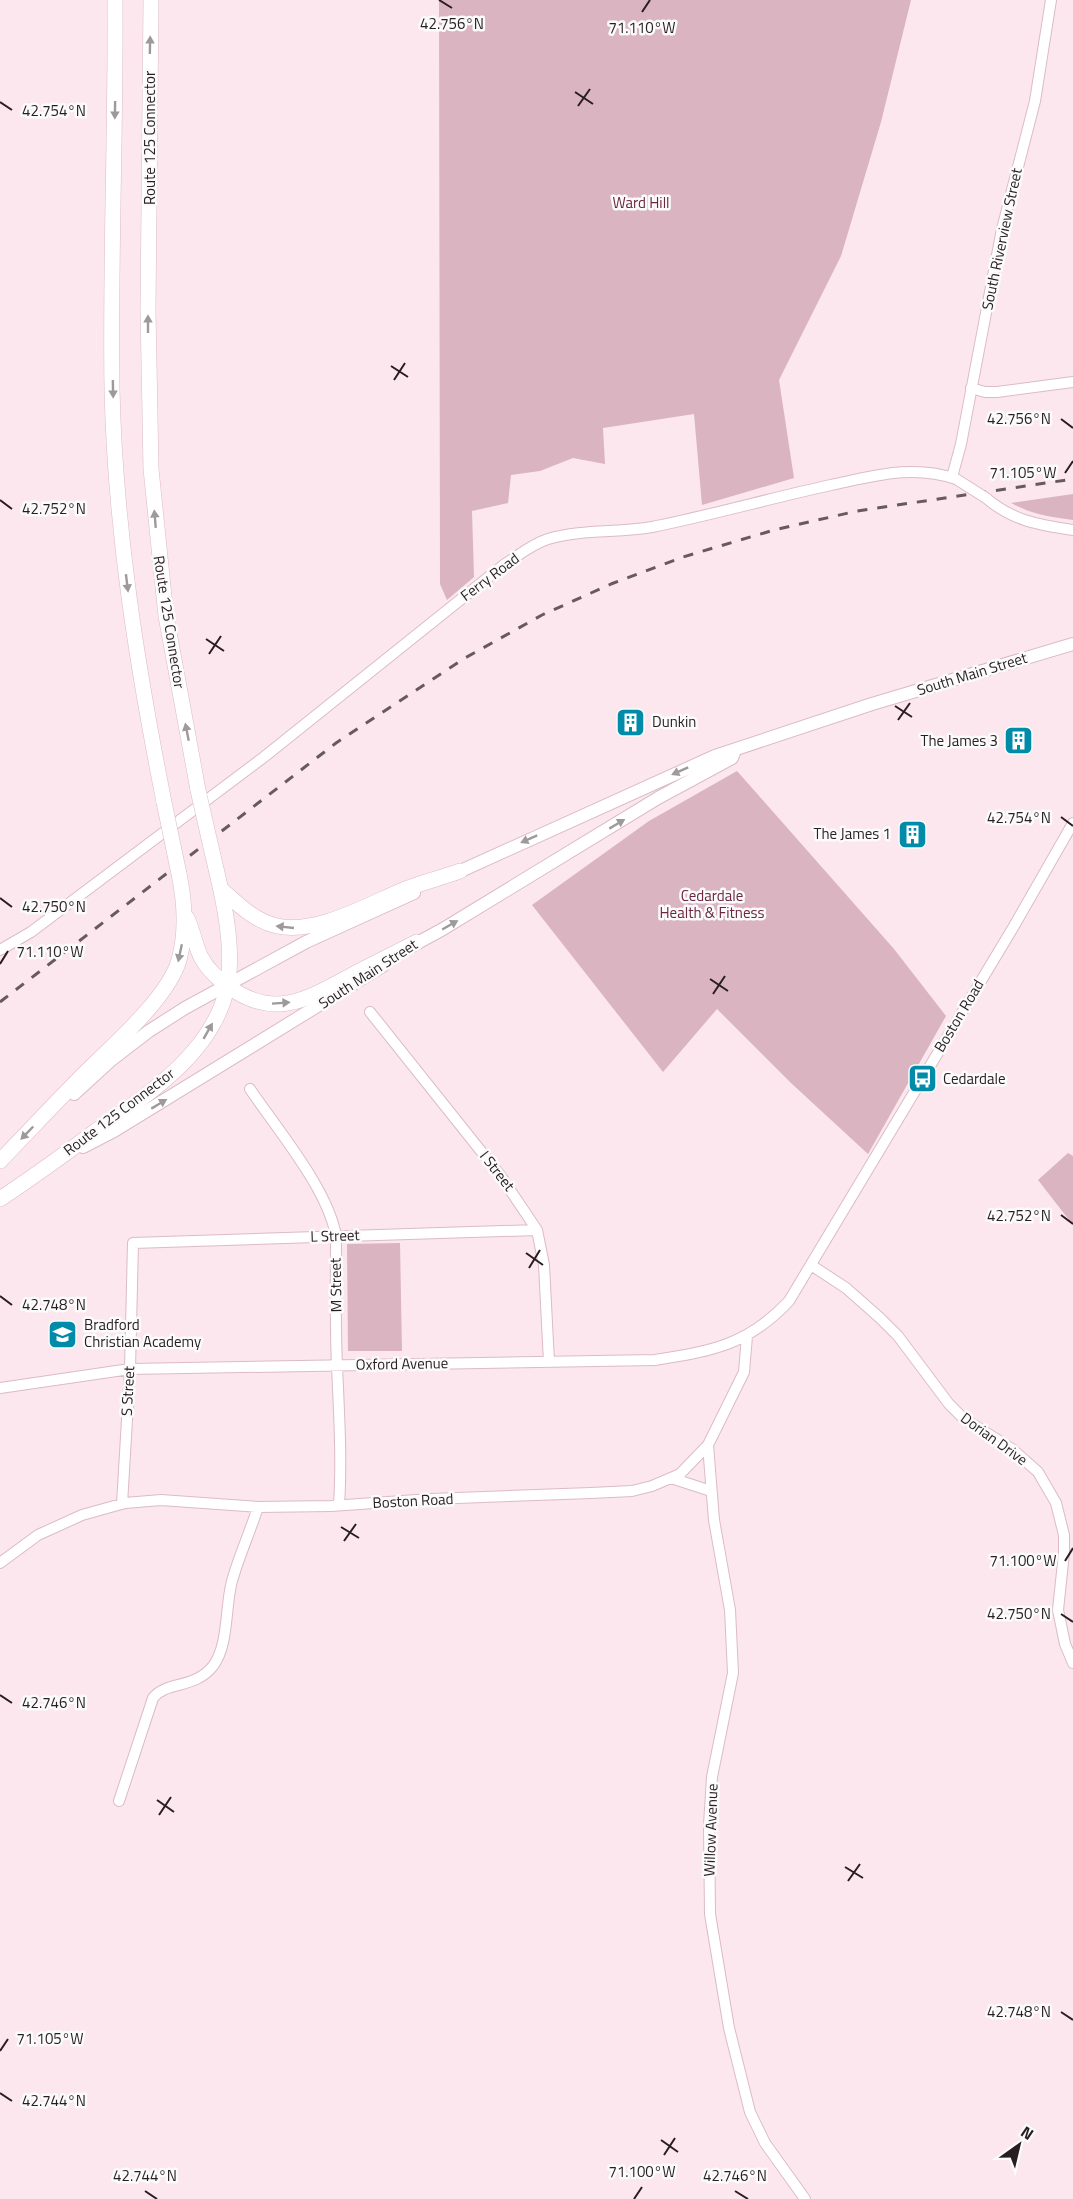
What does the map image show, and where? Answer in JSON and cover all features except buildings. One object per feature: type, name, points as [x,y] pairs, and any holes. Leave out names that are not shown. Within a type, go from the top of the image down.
[{"type":"highway","points":[[110,0],[115,30]]},
{"type":"highway","points":[[115,0],[112,390],[120,519],[139,672],[185,912],[201,957],[213,973],[241,996],[263,1003],[299,1001],[310,998],[417,942]]},
{"type":"highway","name":"Route 125 Connector","points":[[52,1163],[154,1090],[176,1070],[201,1042],[222,1005],[227,986],[228,944],[221,889],[198,790],[166,616],[151,469],[148,310],[151,0]]},
{"type":"highway","points":[[221,889],[258,919],[278,927],[296,928],[334,919],[409,888],[460,871]]},
{"type":"highway","points":[[54,1106],[143,1014],[162,991],[178,961],[185,912]]},
{"type":"highway","name":"South Main Street","points":[[0,1161],[54,1106]]},
{"type":"highway","name":"South Main Street","points":[[0,1199],[52,1163]]},
{"type":"main road","name":"South Main Street","points":[[54,1106],[72,1095],[110,1061],[149,1031],[185,1008],[306,942],[696,764],[872,704],[1073,644]]},
{"type":"main road","name":"South Main Street","points":[[52,1163],[114,1131],[364,979],[417,942],[454,922],[658,798],[732,758],[735,750]]},
{"type":"street","name":"South Riverview Street","points":[[954,478],[1002,229],[1035,101],[1051,0]]},
{"type":"street","points":[[971,388],[985,392],[997,392],[1073,382]]},
{"type":"street","name":"Ferry Road","points":[[0,950],[31,932],[264,757],[505,564],[530,547],[562,536],[599,530],[624,531],[651,527],[787,494],[905,471],[930,471],[954,478],[1007,514],[1022,520],[1073,530]]},
{"type":"street","name":"Boston Road","points":[[789,1301],[1073,823]]},
{"type":"street","name":"I Street","points":[[370,1012],[506,1182],[537,1230],[544,1265],[549,1362]]},
{"type":"street","name":"M Street","points":[[249,1089],[316,1185],[333,1222],[336,1236],[341,1468],[339,1506]]},
{"type":"street","name":"L Street","points":[[133,1243],[537,1230]]},
{"type":"street","name":"S Street","points":[[122,1504],[130,1369],[133,1243]]},
{"type":"street","name":"Dorian Drive","points":[[812,1265],[846,1288],[898,1336],[949,1404],[963,1418],[1012,1449],[1038,1472],[1056,1503],[1064,1535],[1058,1610],[1065,1644],[1073,1663]]},
{"type":"street","name":"Oxford Avenue","points":[[0,1388],[130,1369],[655,1360],[691,1356],[727,1345],[765,1324],[789,1301]]},
{"type":"street","name":"Boston Road","points":[[0,1563],[38,1535],[82,1515],[122,1504],[161,1500],[258,1507],[339,1506],[431,1499],[632,1491],[652,1486],[680,1474],[708,1445],[744,1372],[747,1336]]},
{"type":"street","name":"Willow Avenue","points":[[708,1445],[714,1520],[727,1584],[733,1639],[733,1673],[712,1777],[709,1823],[710,1914],[729,2028],[750,2112],[765,2143],[805,2199]]},
{"type":"street","points":[[671,1478],[711,1491]]},
{"type":"street","points":[[119,1801],[153,1698],[163,1690],[195,1681],[214,1665],[219,1655],[237,1561],[258,1507]]},
{"type":"green space","name":"Ward Hill","points":[[439,0],[911,0],[881,122],[841,256],[779,380],[794,478],[702,505],[694,414],[603,428],[605,464],[573,458],[540,471],[511,475],[508,503],[472,511],[474,577],[447,600],[440,584]]},
{"type":"green space","points":[[1073,494],[1073,520],[1041,515],[1011,503]]},
{"type":"green space","name":"Cedardale Health & Fitness","points":[[737,771],[894,949],[946,1016],[868,1154],[791,1083],[717,1009],[663,1072],[532,905],[649,821]]},
{"type":"green space","points":[[1068,1153],[1073,1156],[1073,1225],[1038,1180]]},
{"type":"green space","points":[[400,1243],[402,1351],[348,1351],[347,1244]]},
{"type":"railway","points":[[0,1002],[336,743],[465,658],[542,615],[611,584],[683,557],[774,530],[857,511],[1073,479]]},
{"type":"place","name":"Dunkin","points":[[631,722]]},
{"type":"place","name":"The James 3","points":[[1019,741]]},
{"type":"place","name":"The James 1","points":[[912,834]]},
{"type":"place","name":"Cedardale","points":[[922,1079]]},
{"type":"place","name":"Bradford Christian Academy","points":[[63,1334]]}]
